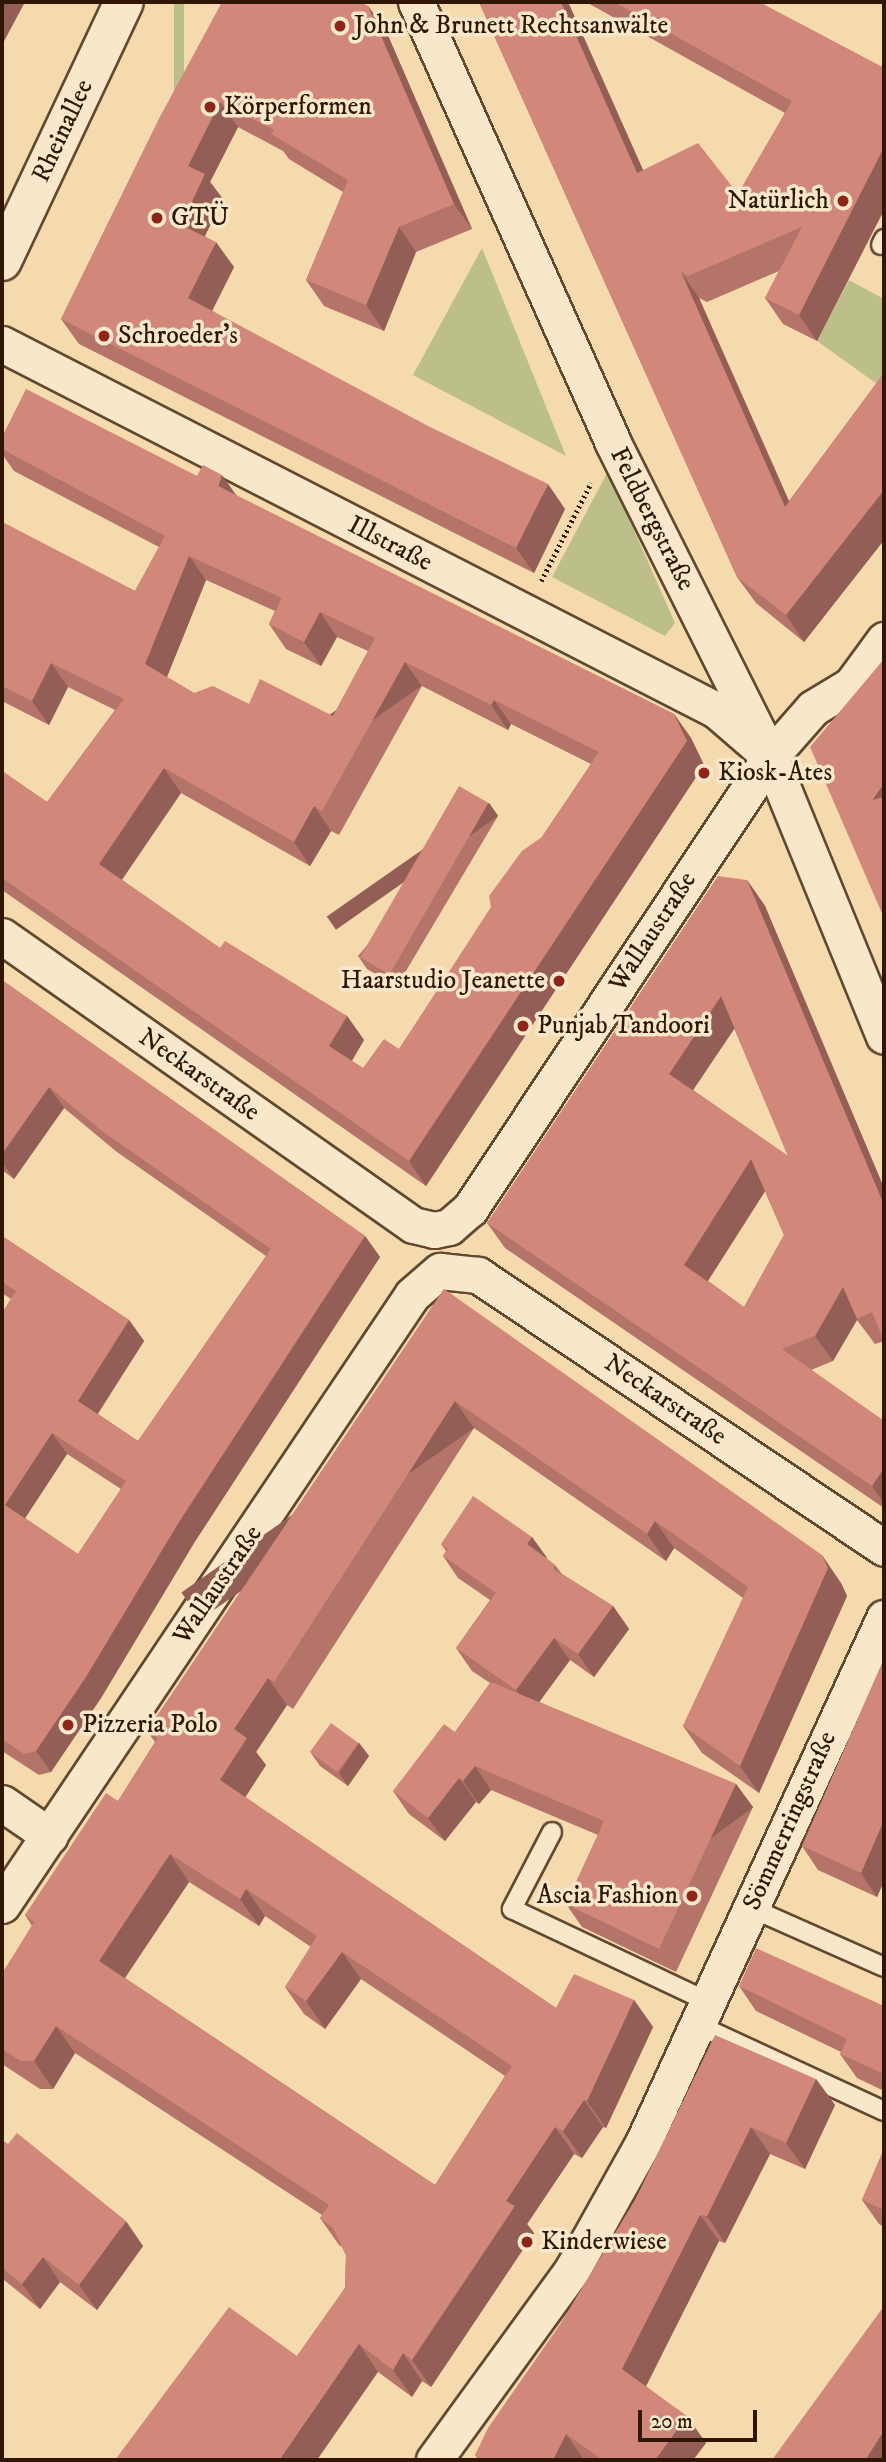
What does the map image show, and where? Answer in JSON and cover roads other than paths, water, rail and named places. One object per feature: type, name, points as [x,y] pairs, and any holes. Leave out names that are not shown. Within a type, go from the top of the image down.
[{"type":"main road","name":"Rheinallee","points":[[2,261],[124,2]]},
{"type":"street","name":"Feldbergstraße","points":[[416,2],[612,441],[770,757],[884,1036]]},
{"type":"street","name":"Illstraße","points":[[2,344],[716,710],[770,757]]},
{"type":"street","name":"Wallaustraße","points":[[434,1230],[449,1227],[470,1209],[770,757],[813,708],[851,685],[884,640]]},
{"type":"street","name":"Neckarstraße","points":[[2,936],[413,1225],[434,1230]]},
{"type":"street","name":"Wallaustraße","points":[[2,1905],[412,1295],[440,1271]]},
{"type":"street","name":"Neckarstraße","points":[[440,1271],[478,1275],[884,1548]]},
{"type":"street","name":"Sömmerringstraße","points":[[434,2460],[572,2270],[643,2143],[884,1618]]},
{"type":"street","points":[[2,1803],[50,1836]]},
{"type":"lane","points":[[552,1832],[512,1909],[884,2111]]},
{"type":"lane","points":[[751,1908],[884,1967]]},
{"type":"place","name":"John & Brunett Rechtsanwälte","points":[[340,26]]},
{"type":"place","name":"Körperformen","points":[[210,107]]},
{"type":"place","name":"Natürlich","points":[[843,201]]},
{"type":"place","name":"GTÜ","points":[[157,218]]},
{"type":"place","name":"Schroeder's","points":[[104,336]]},
{"type":"place","name":"Kiosk-Ates","points":[[704,773]]},
{"type":"place","name":"Haarstudio Jeanette","points":[[559,981]]},
{"type":"place","name":"Punjab Tandoori","points":[[523,1026]]},
{"type":"place","name":"Pizzeria Polo","points":[[68,1725]]},
{"type":"place","name":"Ascia Fashion","points":[[692,1896]]},
{"type":"place","name":"Kinderwiese","points":[[527,2242]]}]
